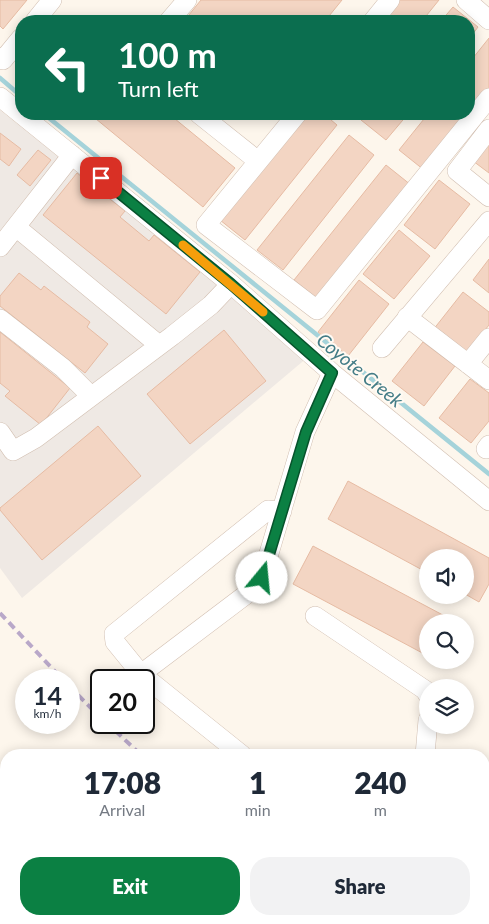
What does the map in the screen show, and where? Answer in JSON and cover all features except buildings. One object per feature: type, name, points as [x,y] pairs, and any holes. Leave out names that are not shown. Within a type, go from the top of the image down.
[{"type":"street","points":[[40,15],[52,0]]},
{"type":"street","points":[[174,15],[187,0]]},
{"type":"street","points":[[378,15],[390,0]]},
{"type":"street","points":[[466,0],[489,20]]},
{"type":"street","points":[[0,58],[3,60],[15,45]]},
{"type":"street","points":[[0,97],[15,109]]},
{"type":"street","points":[[475,115],[489,98]]},
{"type":"street","points":[[29,120],[231,284],[332,373],[489,501]]},
{"type":"street","points":[[207,120],[258,161]]},
{"type":"street","points":[[292,120],[206,225],[317,310],[471,120]]},
{"type":"street","points":[[489,129],[457,171],[489,197]]},
{"type":"street","points":[[0,247],[72,155]]},
{"type":"street","points":[[382,348],[489,221]]},
{"type":"street","points":[[16,227],[160,345]]},
{"type":"street","points":[[0,432],[13,451],[36,438],[212,305],[231,284]]},
{"type":"street","points":[[407,317],[489,380]]},
{"type":"street","points":[[0,319],[63,368],[91,396]]},
{"type":"street","points":[[468,364],[489,338]]},
{"type":"street","points":[[148,669],[252,590],[262,578],[306,432],[332,373]]},
{"type":"street","points":[[137,669],[115,642],[114,634],[268,510],[282,511]]},
{"type":"street","points":[[315,616],[419,686]]},
{"type":"street","points":[[155,685],[235,749]]},
{"type":"street","points":[[426,749],[427,734]]},
{"type":"shaded area","points":[[0,110],[308,357],[22,598],[0,568]]},
{"type":"waterway","name":"Coyote Creek","points":[[0,78],[15,91]]},
{"type":"waterway","name":"Coyote Creek","points":[[51,120],[489,474]]},
{"type":"railway","points":[[0,613],[53,669]]},
{"type":"railway","points":[[80,697],[90,707]]},
{"type":"railway","points":[[119,734],[135,749]]},
{"type":"slow traffic","points":[[183,245],[263,312]]},
{"type":"route","points":[[101,178],[231,284],[332,373],[306,432],[262,578]]}]
